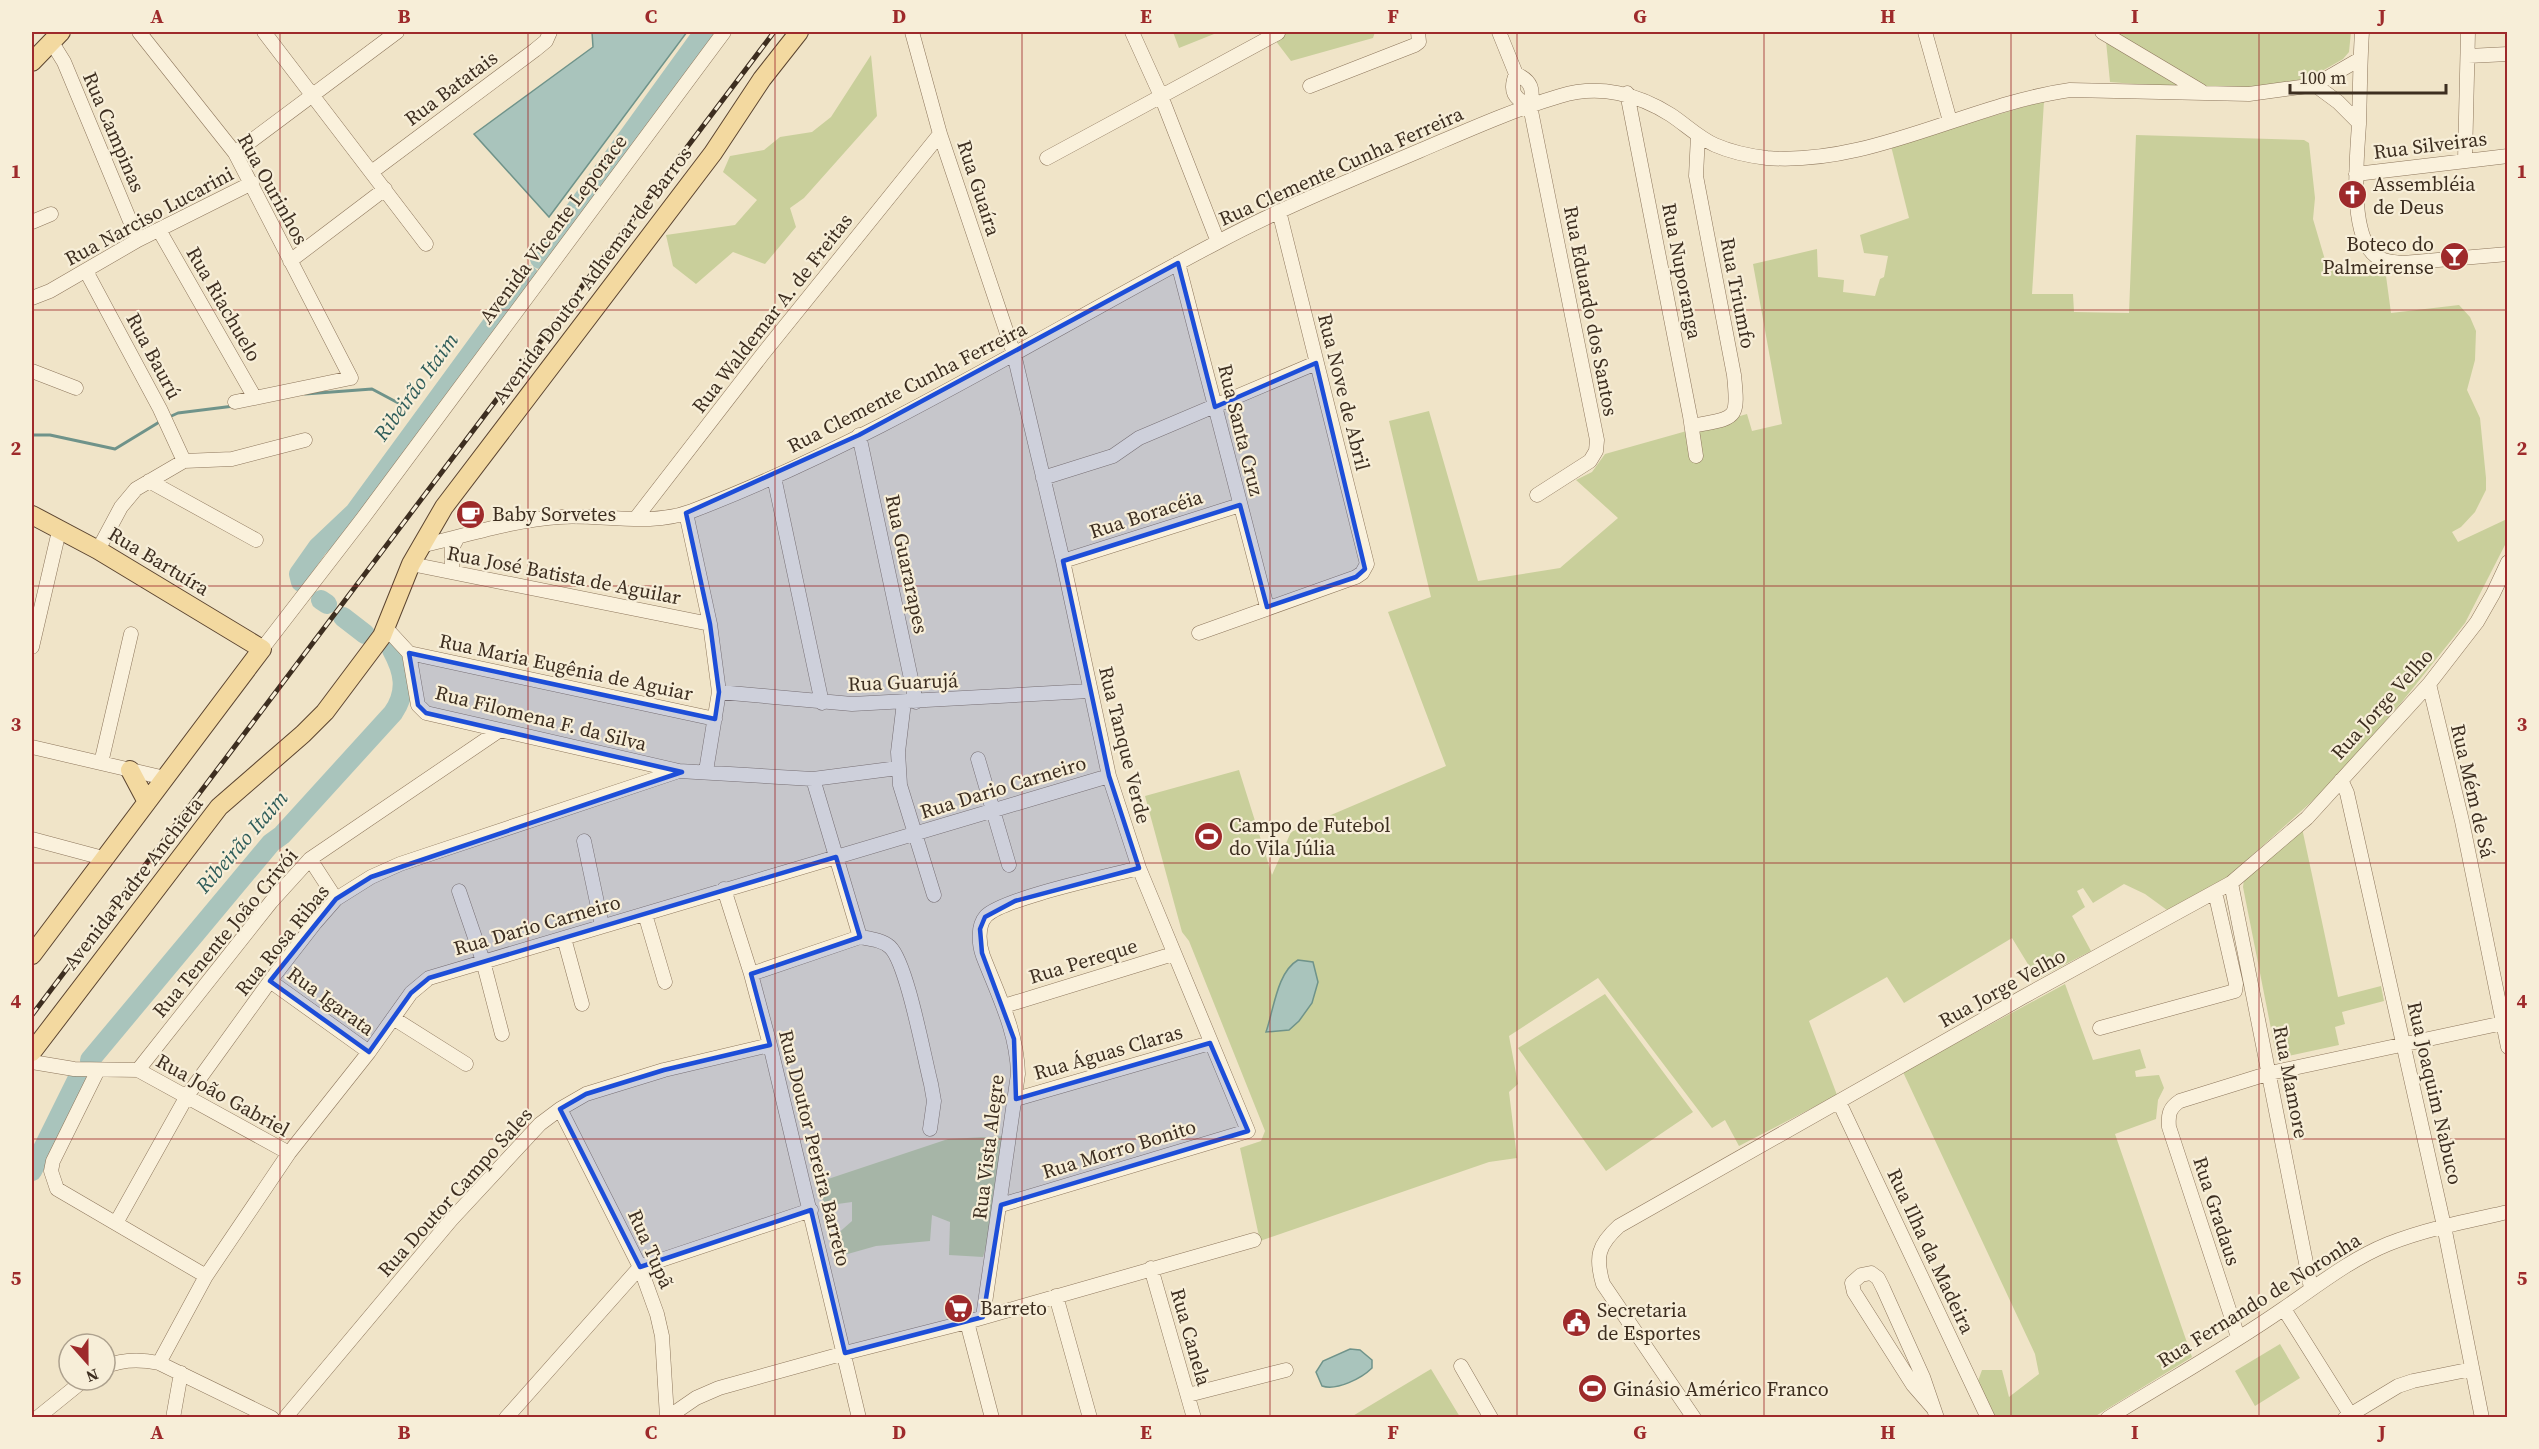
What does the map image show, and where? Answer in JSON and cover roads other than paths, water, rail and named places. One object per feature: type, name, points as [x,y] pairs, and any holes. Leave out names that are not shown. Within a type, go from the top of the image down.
[{"type":"main road","name":"Avenida Doutor Adhemar de Barros","points":[[420,546],[444,507],[713,153],[762,79],[799,32]]},
{"type":"main road","points":[[32,62],[56,36]]},
{"type":"main road","name":"Rua Bartuíra","points":[[32,515],[98,550],[262,649]]},
{"type":"main road","name":"Avenida Padre Anchieta","points":[[32,1052],[219,807],[325,712],[380,638],[420,546]]},
{"type":"main road","points":[[32,955],[262,649]]},
{"type":"main road","points":[[130,770],[147,802]]},
{"type":"street","name":"Rua Ourinhos","points":[[139,32],[236,153],[351,378],[255,398]]},
{"type":"street","points":[[264,32],[373,171],[426,244]]},
{"type":"street","points":[[236,153],[397,32]]},
{"type":"street","name":"Avenida Vicente Leporace","points":[[262,649],[363,518],[724,32]]},
{"type":"street","name":"Rua Guaíra","points":[[912,32],[940,134],[1014,354]]},
{"type":"street","points":[[1132,32],[1161,96],[1218,242]]},
{"type":"street","points":[[1310,86],[1415,45],[1419,42],[1418,32]]},
{"type":"street","points":[[1499,32],[1516,74],[1512,85],[1513,92],[1517,101],[1530,106]]},
{"type":"street","points":[[1925,32],[1950,121]]},
{"type":"street","points":[[2102,32],[2206,93]]},
{"type":"street","points":[[2362,32],[2356,174],[2357,206],[2362,237],[2372,253],[2390,262],[2415,263],[2508,254]]},
{"type":"street","points":[[2465,160],[2468,32]]},
{"type":"street","name":"Rua Batatais","points":[[373,171],[536,50],[550,33]]},
{"type":"street","points":[[1047,158],[1278,33]]},
{"type":"street","name":"Rua Campinas","points":[[56,36],[64,62],[138,240]]},
{"type":"street","points":[[2468,56],[2508,54]]},
{"type":"street","name":"Rua Clemente Cunha Ferreira","points":[[420,546],[546,518],[584,516],[663,518],[686,513],[774,477],[859,435],[1278,211],[1530,106],[1565,94],[1607,91],[1627,93],[1669,114],[1716,146],[1743,154],[1783,159],[1809,158],[1855,149],[2042,94],[2070,90],[2249,94],[2315,85],[2360,58]]},
{"type":"street","points":[[2315,85],[2359,123]]},
{"type":"street","name":"Rua Nuporanga","points":[[1627,93],[1696,456]]},
{"type":"street","name":"Rua Eduardo dos Santos","points":[[1530,106],[1597,447],[1590,461],[1537,495]]},
{"type":"street","name":"Rua Waldemar A. de Freitas","points":[[636,518],[762,355],[940,134]]},
{"type":"street","name":"Rua Triumfo","points":[[1692,426],[1727,419],[1733,416],[1737,405],[1696,176],[1698,135]]},
{"type":"street","name":"Rua Silveiras","points":[[2356,174],[2508,156]]},
{"type":"street","name":"Rua Narciso Lucarini","points":[[32,297],[50,291],[138,240],[252,183]]},
{"type":"street","points":[[290,261],[385,189]]},
{"type":"street","name":"Rua Nove de Abril","points":[[1266,607],[1356,577],[1365,569],[1365,555],[1278,211]]},
{"type":"street","points":[[32,222],[51,214]]},
{"type":"street","name":"Rua Riachuelo","points":[[159,230],[255,398]]},
{"type":"street","name":"Rua Santa Cruz","points":[[1178,263],[1266,607]]},
{"type":"street","name":"Rua Baurú","points":[[86,271],[170,428],[184,461]]},
{"type":"street","name":"Rua Tanque Verde","points":[[1014,354],[1063,561],[1109,776],[1139,868],[1248,1131]]},
{"type":"street","points":[[1043,478],[1113,456],[1139,438],[1316,363]]},
{"type":"street","points":[[32,371],[76,388]]},
{"type":"street","points":[[235,402],[255,398]]},
{"type":"street","name":"Rua Guararapes","points":[[859,435],[910,702],[898,768],[914,834],[934,895]]},
{"type":"street","points":[[98,550],[121,507],[135,489],[184,461],[232,459],[305,440]]},
{"type":"street","points":[[774,477],[822,703]]},
{"type":"street","points":[[149,481],[256,540]]},
{"type":"street","name":"Rua Boracéia","points":[[1063,561],[1240,505]]},
{"type":"street","points":[[686,513],[710,624],[719,692],[706,771]]},
{"type":"street","points":[[32,647],[59,531]]},
{"type":"street","points":[[452,572],[452,548],[458,537]]},
{"type":"street","name":"Rua José Batista de Aguilar","points":[[411,564],[710,624]]},
{"type":"street","name":"Rua Jorge Velho","points":[[1694,1418],[1603,1284],[1599,1260],[1605,1238],[1619,1226],[2230,883],[2307,818],[2429,684],[2477,622],[2507,567]]},
{"type":"street","points":[[1199,633],[1266,607]]},
{"type":"street","points":[[101,763],[131,634]]},
{"type":"street","points":[[380,638],[409,653]]},
{"type":"street","name":"Rua Maria Eugênia de Aguiar","points":[[409,653],[715,719]]},
{"type":"street","name":"Rua Filomena F. da Silva","points":[[409,653],[420,708],[426,713],[679,771],[813,779],[898,768]]},
{"type":"street","name":"Rua Mém de Sá","points":[[2429,684],[2462,821],[2505,1023],[2508,1047]]},
{"type":"street","name":"Rua Guarujá","points":[[719,692],[822,703],[910,702],[1089,691]]},
{"type":"street","name":"Rua Tenente João Crivói","points":[[138,1070],[271,902],[310,859],[500,730]]},
{"type":"street","points":[[32,747],[165,778]]},
{"type":"street","points":[[978,759],[1009,865]]},
{"type":"street","name":"Rua Rosa Ribas","points":[[116,1223],[187,1096],[270,981],[336,899],[371,877],[400,864],[679,771]]},
{"type":"street","name":"Rua Dario Carneiro","points":[[159,1363],[206,1276],[289,1153],[369,1052],[411,993],[429,978],[1109,776]]},
{"type":"street","points":[[813,779],[860,937]]},
{"type":"street","name":"Rua Joaquim Nabuco","points":[[2341,780],[2347,793],[2404,1044],[2444,1226],[2482,1418]]},
{"type":"street","points":[[32,839],[103,858]]},
{"type":"street","points":[[584,841],[602,926]]},
{"type":"street","points":[[310,859],[336,899]]},
{"type":"street","name":"Rua Vista Alegre","points":[[983,1317],[1016,1099],[1018,1057],[1004,1006],[982,953],[980,929],[986,917],[1015,901],[1139,868]]},
{"type":"street","name":"Rua Mamore","points":[[2230,883],[2270,1073],[2311,1288]]},
{"type":"street","name":"Rua Doutor Pereira Barreto","points":[[724,890],[751,974],[770,1045],[859,1418]]},
{"type":"street","points":[[459,891],[483,961],[502,1034]]},
{"type":"street","points":[[2100,1028],[2235,990],[2236,984],[2215,892]]},
{"type":"street","points":[[645,914],[666,982]]},
{"type":"street","points":[[751,974],[860,937],[881,941],[890,946],[904,974],[931,1084],[934,1101],[930,1129]]},
{"type":"street","points":[[564,938],[582,1004]]},
{"type":"street","name":"Rua Pereque","points":[[1004,1006],[1173,954]]},
{"type":"street","name":"Rua Igarata","points":[[270,981],[369,1052]]},
{"type":"street","points":[[393,1018],[466,1064]]},
{"type":"street","points":[[2270,1073],[2505,1023]]},
{"type":"street","name":"Rua Águas Claras","points":[[1016,1099],[1210,1043]]},
{"type":"street","name":"Rua Doutor Campo Sales","points":[[285,1418],[452,1220],[540,1124],[586,1094],[642,1077],[770,1045]]},
{"type":"street","name":"Rua João Gabriel","points":[[32,1062],[98,1071],[138,1070],[289,1153]]},
{"type":"street","points":[[98,1071],[53,1161],[53,1180],[57,1189],[206,1276]]},
{"type":"street","name":"Rua Gradaus","points":[[2238,1337],[2169,1127],[2169,1111],[2180,1101],[2270,1073]]},
{"type":"street","name":"Rua Ilha da Madeira","points":[[1839,1102],[1988,1418]]},
{"type":"street","name":"Rua Tupã","points":[[560,1109],[640,1267],[657,1314],[662,1336],[667,1417]]},
{"type":"street","name":"Rua Morro Bonito","points":[[1001,1205],[1248,1131]]},
{"type":"street","points":[[506,1418],[640,1267],[811,1210]]},
{"type":"street","name":"Rua Fernando de Noronha","points":[[2108,1418],[2284,1309],[2311,1288],[2368,1253],[2444,1226],[2508,1212]]},
{"type":"street","points":[[667,1417],[696,1398],[719,1388],[967,1322],[1254,1240]]},
{"type":"street","name":"Rua Canela","points":[[1151,1268],[1194,1418]]},
{"type":"street","points":[[1871,1273],[1878,1278],[1923,1377],[1935,1413],[1912,1385],[1854,1292],[1852,1283],[1861,1275],[1871,1273]]},
{"type":"street","points":[[1056,1296],[1090,1418]]},
{"type":"street","points":[[2284,1309],[2347,1416],[2398,1386],[2472,1369]]},
{"type":"street","points":[[967,1322],[992,1418]]},
{"type":"street","points":[[117,1363],[143,1360],[159,1363],[272,1418]]},
{"type":"street","points":[[1461,1366],[1491,1418]]},
{"type":"street","points":[[1188,1395],[1286,1370]]},
{"type":"street","points":[[173,1418],[181,1373]]},
{"type":"street","points":[[37,1418],[69,1392]]},
{"type":"water","points":[[592,32],[687,32],[549,217],[474,134],[593,47]]},
{"type":"water","points":[[1298,960],[1313,962],[1318,982],[1312,1003],[1289,1030],[1266,1032],[1285,973]]},
{"type":"water","points":[[1350,1349],[1360,1350],[1372,1360],[1372,1368],[1349,1383],[1335,1387],[1322,1386],[1316,1372],[1323,1361]]},
{"type":"waterway","name":"Ribeirão Itaim","points":[[540,259],[704,32]]},
{"type":"waterway","name":"Ribeirão Itaim","points":[[301,582],[299,574],[318,547],[355,512],[528,275]]},
{"type":"waterway","points":[[305,394],[372,389],[402,405]]},
{"type":"waterway","points":[[167,418],[178,413],[234,406]]},
{"type":"waterway","points":[[32,435],[50,435],[115,449],[161,421]]},
{"type":"waterway","name":"Ribeirão Itaim","points":[[321,600],[327,604]]},
{"type":"waterway","name":"Ribeirão Itaim","points":[[343,617],[365,634]]},
{"type":"waterway","name":"Ribeirão Itaim","points":[[90,1060],[271,843],[282,835],[393,713],[401,697],[403,682],[392,650]]},
{"type":"waterway","name":"Ribeirão Itaim","points":[[32,1171],[79,1076]]},
{"type":"railway","points":[[32,1015],[774,32]]},
{"type":"place","name":"Assembléia de Deus","points":[[2352,195]]},
{"type":"place","name":"Boteco do Palmeirense","points":[[2455,256]]},
{"type":"place","name":"Baby Sorvetes","points":[[471,514]]},
{"type":"place","name":"Campo de Futebol do Vila Júlia","points":[[1208,836]]},
{"type":"place","name":"Barreto","points":[[959,1308]]},
{"type":"place","name":"Secretaria de Esportes","points":[[1576,1322]]},
{"type":"place","name":"Ginásio Américo Franco","points":[[1592,1389]]}]
